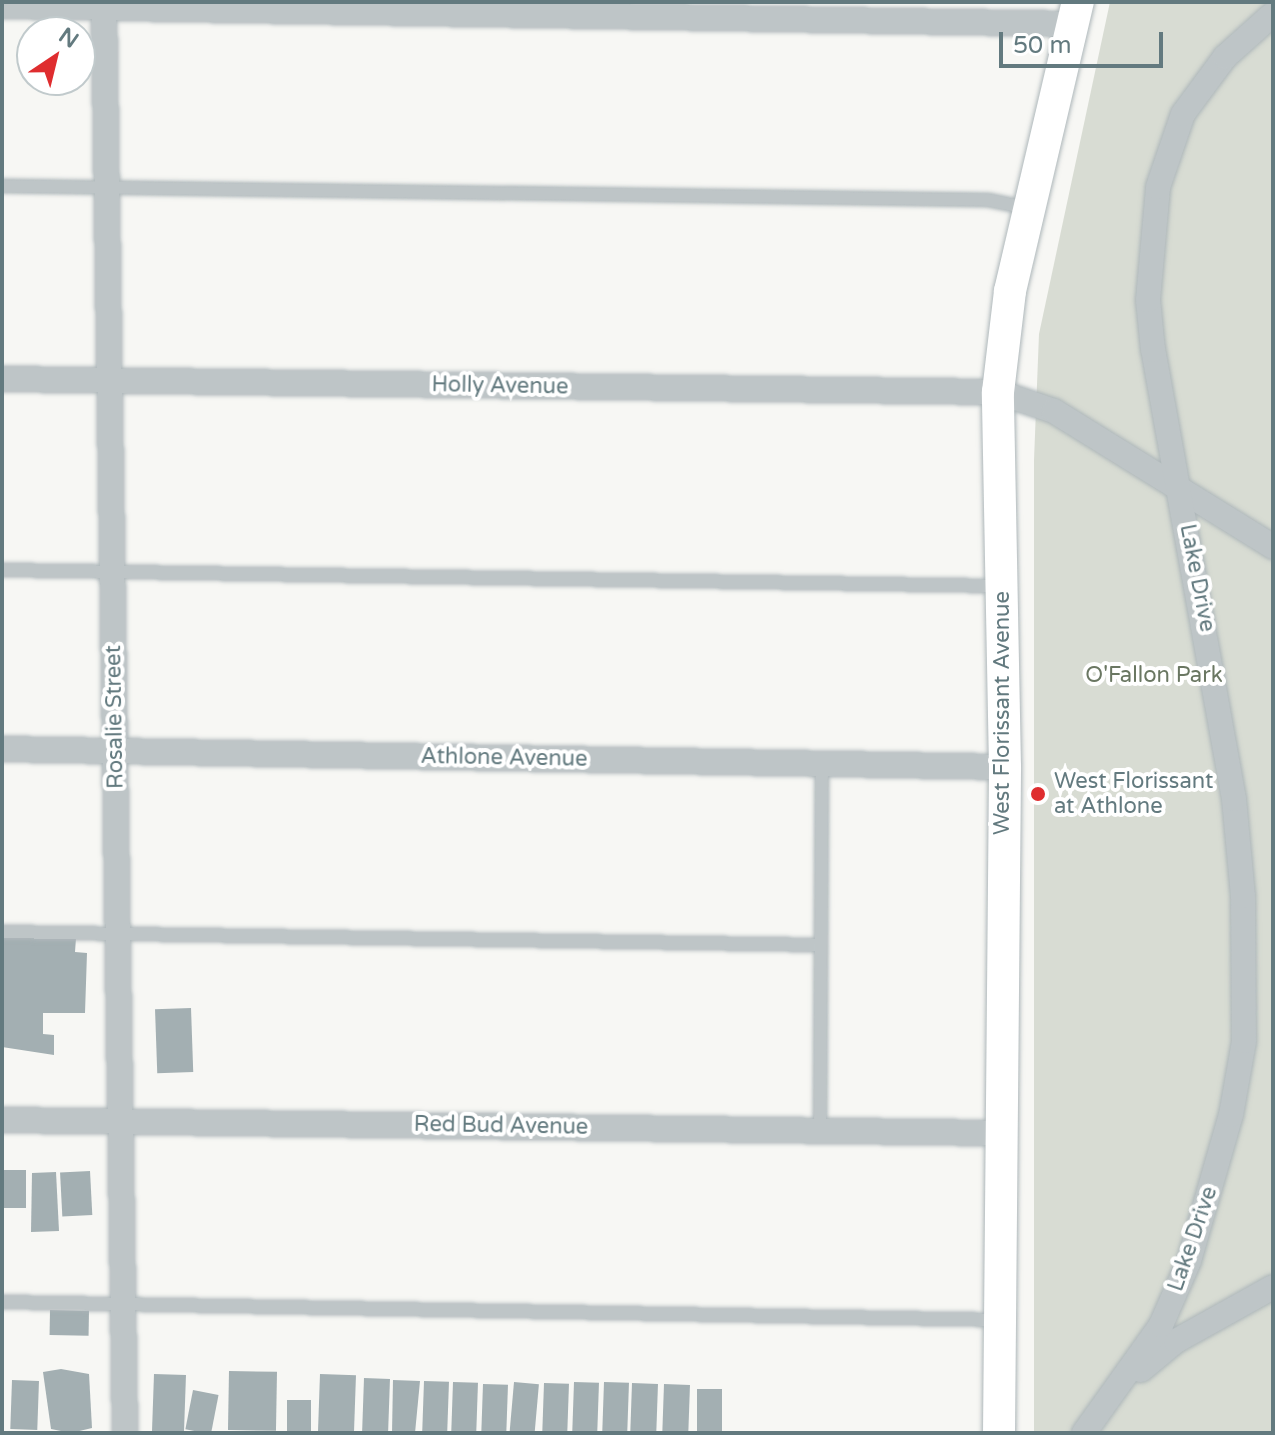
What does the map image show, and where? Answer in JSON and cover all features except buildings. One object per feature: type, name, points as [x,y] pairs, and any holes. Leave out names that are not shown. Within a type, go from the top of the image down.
[{"type":"main road","name":"West Florissant Avenue","points":[[999,1433],[1005,767],[998,392],[1010,291],[1075,13]]},
{"type":"street","name":"Rosalie Street","points":[[104,5],[112,381],[125,1433]]},
{"type":"street","points":[[2,6],[1075,13]]},
{"type":"street","name":"Lake Drive","points":[[1084,1433],[1123,1384],[1161,1325],[1189,1261],[1231,1115],[1244,1041],[1243,896],[1234,799],[1148,300],[1158,187],[1183,114],[1202,84],[1273,14]]},
{"type":"street","name":"Holly Avenue","points":[[2,379],[998,392],[1054,411],[1273,547]]},
{"type":"street","name":"Athlone Avenue","points":[[2,749],[1005,767]]},
{"type":"street","name":"Red Bud Avenue","points":[[2,1120],[1000,1133]]},
{"type":"street","points":[[1123,1384],[1176,1341],[1273,1287]]},
{"type":"lane","points":[[2,186],[988,200],[1028,208]]},
{"type":"lane","points":[[2,570],[1002,586]]},
{"type":"lane","points":[[820,1130],[822,764]]},
{"type":"lane","points":[[2,932],[819,945]]},
{"type":"lane","points":[[2,1302],[1000,1320]]},
{"type":"green space","name":"O'Fallon Park","points":[[1110,2],[1273,2],[1273,1433],[1034,1433],[1034,460],[1039,334]]},
{"type":"place","name":"West Florissant at Athlone","points":[[1038,794]]}]
